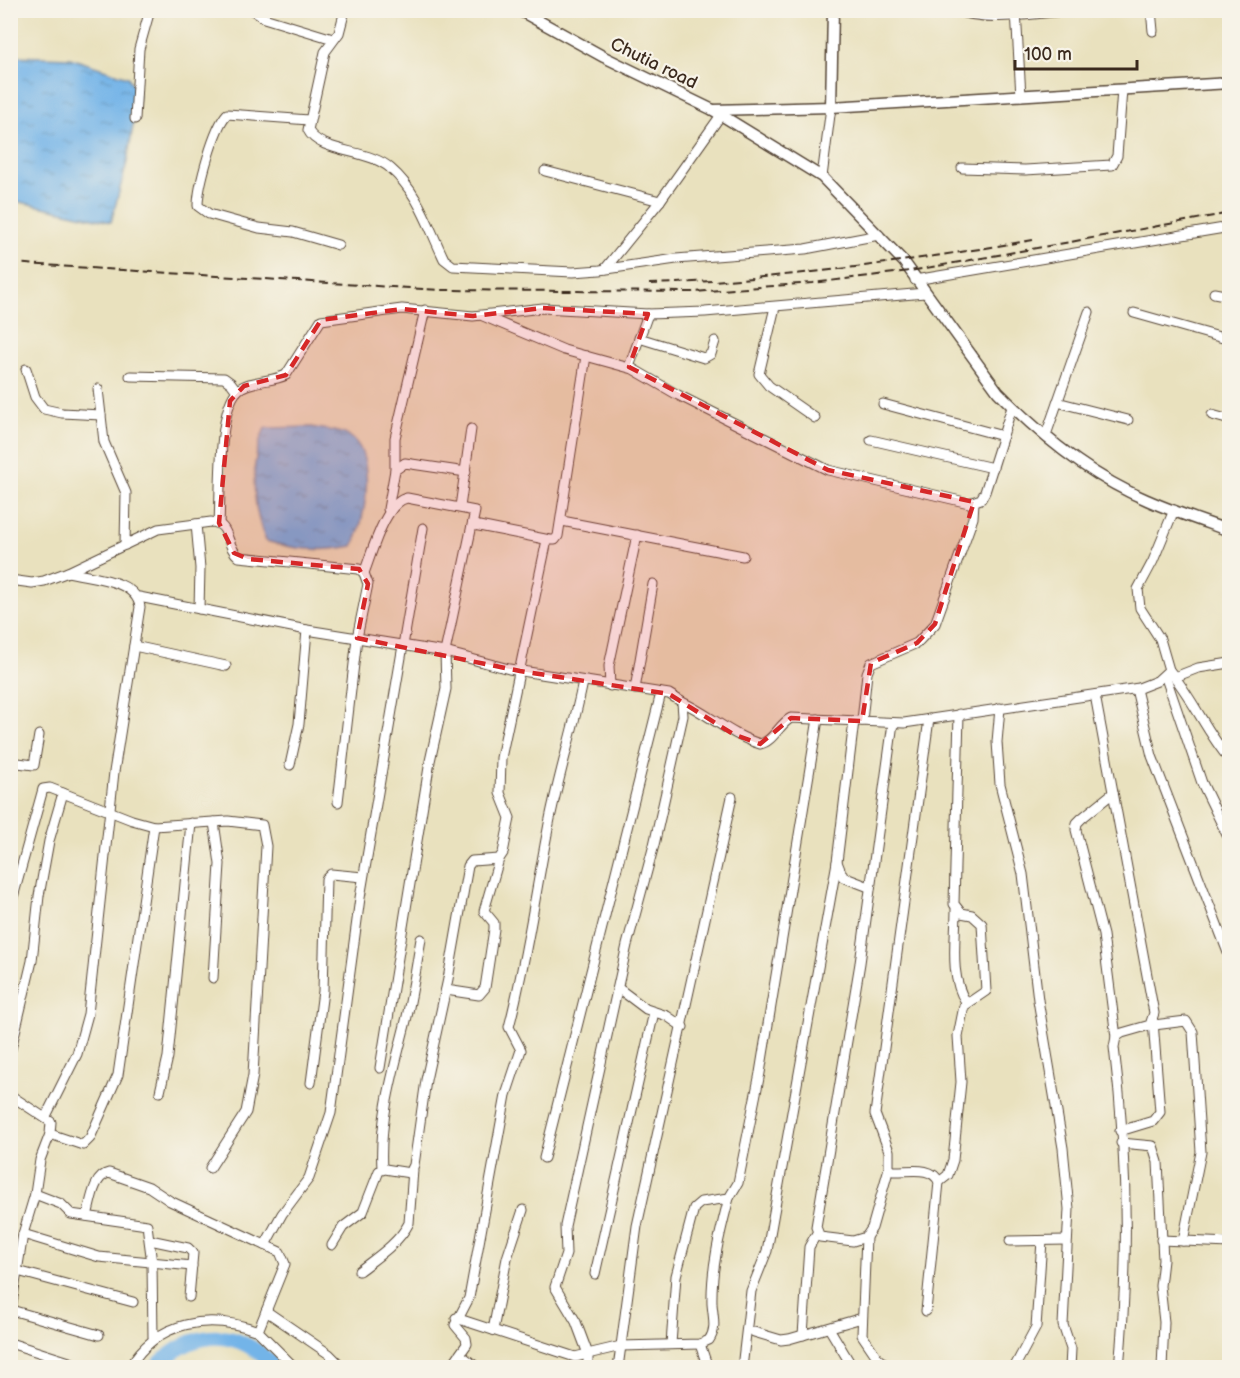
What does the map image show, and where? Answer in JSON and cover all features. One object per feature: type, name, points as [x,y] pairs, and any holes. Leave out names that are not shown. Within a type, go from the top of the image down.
[{"type":"street","points":[[135,119],[139,49],[150,10]]},
{"type":"street","points":[[252,10],[264,18],[333,39]]},
{"type":"street","points":[[345,10],[342,28],[325,51],[308,130],[314,140],[376,158],[403,180],[414,193],[448,264],[460,267],[573,272],[694,258],[805,249],[879,235]]},
{"type":"street","name":"Chutia road","points":[[519,10],[604,57],[717,113],[822,177],[904,262],[998,393],[1012,407],[1046,435],[1110,481],[1147,500],[1230,531]]},
{"type":"street","points":[[822,177],[831,107],[833,10]]},
{"type":"street","points":[[954,10],[967,15],[1073,10]]},
{"type":"street","points":[[1151,10],[1153,32]]},
{"type":"street","points":[[1016,13],[1022,96]]},
{"type":"street","points":[[605,269],[660,201],[717,113],[1230,83]]},
{"type":"street","points":[[962,168],[1025,170],[1112,165],[1117,156],[1122,90]]},
{"type":"street","points":[[309,120],[227,114],[222,119],[213,146],[198,206],[209,214],[259,228],[293,232],[338,246]]},
{"type":"street","points":[[545,171],[660,201]]},
{"type":"street","points":[[915,280],[1230,227]]},
{"type":"street","points":[[219,523],[226,412],[237,391],[244,386],[286,375],[321,320],[402,309],[483,316],[543,308],[648,314],[775,307],[925,293]]},
{"type":"street","points":[[1214,293],[1230,296]]},
{"type":"street","points":[[775,307],[759,374],[769,386],[815,418]]},
{"type":"street","points":[[387,516],[395,470],[395,438],[425,310]]},
{"type":"street","points":[[1046,435],[1089,312]]},
{"type":"street","points":[[1134,313],[1230,340]]},
{"type":"street","points":[[629,367],[648,314]]},
{"type":"street","points":[[483,316],[527,337],[629,367],[828,470],[975,502]]},
{"type":"street","points":[[639,338],[704,358],[711,354],[715,341]]},
{"type":"street","points":[[474,525],[555,540],[562,520],[586,356]]},
{"type":"street","points":[[26,369],[35,397],[44,409],[62,413],[101,415]]},
{"type":"street","points":[[130,376],[224,378],[237,391]]},
{"type":"street","points":[[98,389],[109,459],[126,493],[124,545]]},
{"type":"street","points":[[1057,402],[1128,420]]},
{"type":"street","points":[[883,404],[1003,436]]},
{"type":"street","points":[[742,1368],[751,1291],[767,1251],[837,862],[867,673],[871,663],[918,643],[935,624],[969,529],[975,502],[985,492],[1012,407]]},
{"type":"street","points":[[1212,415],[1230,420]]},
{"type":"street","points":[[460,507],[471,429]]},
{"type":"street","points":[[871,440],[993,468]]},
{"type":"street","points":[[395,470],[405,463],[413,463],[466,472]]},
{"type":"street","points":[[338,802],[357,638],[368,584],[364,573],[387,516],[394,502],[406,498],[475,511],[474,525],[445,652],[446,689],[424,795],[380,1068]]},
{"type":"street","points":[[1174,510],[1153,561],[1138,589],[1140,608],[1160,639],[1202,783],[1230,841]]},
{"type":"street","points":[[562,520],[743,556]]},
{"type":"street","points":[[10,580],[33,583],[68,572],[158,529],[219,523],[225,527],[234,553],[239,557],[352,567],[364,573]]},
{"type":"street","points":[[196,524],[200,568],[199,609]]},
{"type":"street","points":[[266,1245],[282,1214],[309,1178],[331,1113],[363,877],[423,528]]},
{"type":"street","points":[[610,686],[609,666],[637,536]]},
{"type":"street","points":[[446,990],[479,995],[485,988],[494,923],[484,911],[499,859],[503,854],[510,818],[500,793],[501,758],[547,540]]},
{"type":"street","points":[[68,572],[128,587],[139,597],[307,630],[445,652],[520,671],[661,693],[676,697],[699,710],[733,734],[760,744],[771,739],[777,729],[791,718],[893,723],[928,719],[1136,689],[1170,674],[1230,663]]},
{"type":"street","points":[[635,689],[653,584]]},
{"type":"street","points":[[46,1116],[77,1054],[88,1014],[114,772],[140,607],[139,597]]},
{"type":"street","points":[[290,765],[299,724],[307,630]]},
{"type":"street","points":[[134,646],[226,666]]},
{"type":"street","points":[[1170,674],[1194,702],[1216,743],[1230,760]]},
{"type":"street","points":[[450,1368],[467,1344],[466,1338],[455,1325],[456,1318],[469,1298],[506,1095],[521,1050],[509,1027],[523,975],[548,826],[571,739],[583,682]]},
{"type":"street","points":[[1136,689],[1152,756],[1230,957]]},
{"type":"street","points":[[544,1158],[661,693]]},
{"type":"street","points":[[1095,695],[1139,925],[1154,1023],[1160,1112],[1153,1121],[1120,1131]]},
{"type":"street","points":[[588,1368],[588,1354],[572,1314],[555,1287],[566,1254],[565,1226],[627,945],[683,716],[682,702]]},
{"type":"street","points":[[1000,708],[997,742],[1000,784],[1025,890],[1038,1000],[1063,1148],[1069,1209],[1063,1325],[1071,1349],[1071,1368]]},
{"type":"street","points":[[939,1182],[948,1175],[953,1160],[961,1082],[958,1036],[966,1002],[960,993],[956,978],[956,909],[954,904],[959,714]]},
{"type":"street","points":[[456,1318],[567,1355],[588,1354],[621,1346],[700,1344],[709,1340],[713,1334],[712,1299],[718,1242],[729,1198],[738,1183],[760,1073],[818,718]]},
{"type":"street","points":[[817,1233],[820,1238],[828,1239],[861,1240],[866,1237],[872,1228],[889,1168],[889,1151],[875,1114],[928,719]]},
{"type":"street","points":[[803,1335],[809,1247],[817,1233],[893,723]]},
{"type":"street","points":[[10,762],[34,765],[39,735]]},
{"type":"street","points":[[10,908],[39,795],[43,789],[50,788],[154,826],[214,822],[256,822],[262,825],[266,846],[253,1075],[246,1112],[210,1168]]},
{"type":"street","points":[[10,1053],[33,961],[39,896],[63,793]]},
{"type":"street","points":[[1113,793],[1082,818],[1077,823],[1076,830],[1103,934],[1116,1037],[1114,1047],[1126,1254],[1119,1368]]},
{"type":"street","points":[[618,1368],[637,1226],[732,797]]},
{"type":"street","points":[[213,978],[220,864],[214,822]]},
{"type":"street","points":[[160,1092],[168,1057],[191,823]]},
{"type":"street","points":[[50,1134],[76,1144],[87,1143],[118,1075],[154,826]]},
{"type":"street","points":[[359,1271],[395,1242],[409,1223],[412,1170],[426,1080],[446,990],[468,866],[472,861],[499,859]]},
{"type":"street","points":[[837,862],[843,877],[869,887]]},
{"type":"street","points":[[311,1083],[323,991],[326,879],[331,874],[363,877]]},
{"type":"street","points":[[956,909],[961,913],[972,915],[982,924],[986,991],[979,998],[966,1002]]},
{"type":"street","points":[[332,1245],[343,1227],[363,1212],[382,1169],[380,1140],[387,1088],[405,1025],[421,939]]},
{"type":"street","points":[[618,988],[636,1003],[667,1016],[682,1028]]},
{"type":"street","points":[[595,1274],[654,1012]]},
{"type":"street","points":[[1116,1037],[1154,1023],[1186,1021],[1192,1032],[1202,1142],[1200,1167],[1183,1241]]},
{"type":"street","points":[[11,1094],[46,1116],[51,1122],[50,1134],[40,1160],[35,1194],[14,1270],[11,1313],[99,1335]]},
{"type":"street","points":[[1121,1143],[1146,1144],[1156,1151],[1161,1240],[1162,1368]]},
{"type":"street","points":[[889,1168],[893,1171],[926,1171],[933,1173],[939,1182],[926,1311]]},
{"type":"street","points":[[382,1169],[405,1173],[412,1170]]},
{"type":"street","points":[[87,1216],[100,1177],[109,1173],[149,1187],[170,1201],[280,1252],[285,1264],[258,1331]]},
{"type":"street","points":[[35,1194],[61,1204],[71,1214],[145,1224],[149,1227],[153,1337]]},
{"type":"street","points":[[671,1344],[676,1276],[694,1208],[700,1202],[729,1198]]},
{"type":"street","points":[[493,1330],[505,1268],[523,1210]]},
{"type":"street","points":[[23,1234],[99,1257],[192,1266]]},
{"type":"street","points":[[866,1237],[862,1318],[865,1342],[879,1360],[894,1368]]},
{"type":"street","points":[[150,1240],[191,1250],[189,1297]]},
{"type":"street","points":[[1014,1368],[1036,1327],[1042,1240]]},
{"type":"street","points":[[1010,1241],[1067,1240]]},
{"type":"street","points":[[1161,1240],[1230,1243]]},
{"type":"street","points":[[14,1270],[133,1302]]},
{"type":"street","points":[[266,1311],[329,1354],[343,1368]]},
{"type":"street","points":[[754,1332],[781,1340],[862,1318]]},
{"type":"street","points":[[129,1368],[137,1353],[153,1337],[172,1329],[201,1322],[234,1322],[258,1331],[295,1368]]},
{"type":"street","points":[[829,1328],[853,1368]]},
{"type":"street","points":[[10,1343],[88,1368]]},
{"type":"street","points":[[700,1344],[708,1368]]},
{"type":"street","points":[[461,1355],[477,1368]]},
{"type":"highlighted area","points":[[543,308],[648,314],[629,367],[828,470],[974,502],[935,624],[917,643],[871,663],[862,721],[791,718],[760,744],[733,734],[669,694],[520,671],[357,638],[368,584],[359,569],[248,559],[234,553],[219,523],[230,401],[244,386],[286,375],[321,320],[402,309],[473,316]]},
{"type":"water","points":[[11,56],[70,58],[128,77],[138,94],[127,162],[111,222],[11,200]]},
{"type":"water","points":[[312,427],[349,436],[360,449],[366,475],[366,491],[361,522],[353,546],[310,549],[288,546],[266,541],[261,528],[254,485],[256,455],[265,428]]},
{"type":"waterway","points":[[155,1368],[185,1345],[200,1339],[216,1337],[231,1339],[246,1345],[261,1354],[276,1368]]},
{"type":"railway","points":[[10,263],[440,290],[693,292],[813,283],[910,271],[1230,213]]},
{"type":"railway","points":[[649,284],[745,279],[841,269],[1033,240]]}]
